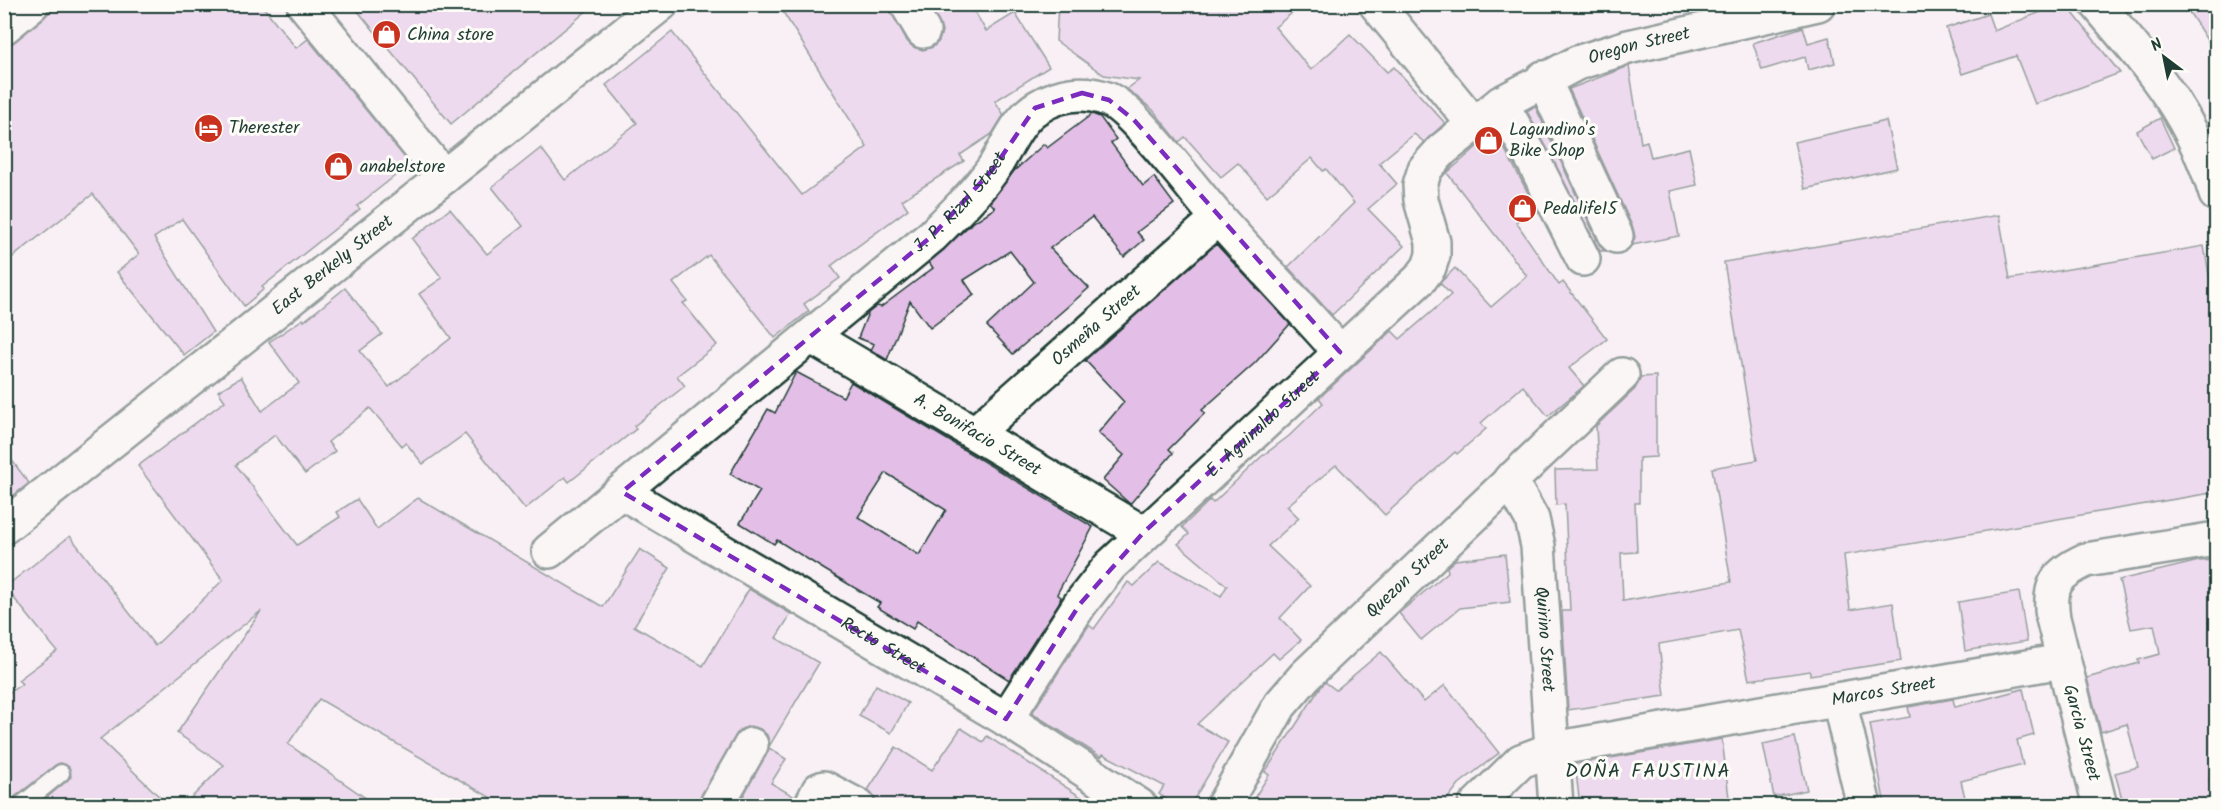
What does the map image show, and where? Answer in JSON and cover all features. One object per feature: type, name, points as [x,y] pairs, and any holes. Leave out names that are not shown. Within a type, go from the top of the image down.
[{"type":"street","points":[[4,27],[32,4]]},
{"type":"street","points":[[304,4],[444,177]]},
{"type":"street","name":"East Berkely Street","points":[[4,526],[661,4]]},
{"type":"street","points":[[1376,4],[1473,123]]},
{"type":"street","name":"Oregon Street","points":[[1473,123],[1543,78],[1577,63],[1628,47],[1818,4]]},
{"type":"street","points":[[2097,4],[2169,91],[2193,131],[2217,194]]},
{"type":"street","points":[[1543,78],[1617,236]]},
{"type":"street","name":"J. P. Rizal Street","points":[[549,551],[932,236],[963,205],[993,169],[1014,133],[1035,108],[1059,97],[1083,93],[1109,100],[1134,120],[1218,218],[1340,352]]},
{"type":"street","points":[[1501,103],[1534,162],[1582,259]]},
{"type":"street","name":"E. Aguinaldo Street","points":[[1006,719],[1080,604],[1110,566],[1420,279],[1429,267],[1433,255],[1433,242],[1421,200],[1420,185],[1425,169],[1442,150],[1473,123]]},
{"type":"street","name":"Osmeña Street","points":[[975,433],[1218,218]]},
{"type":"street","name":"A. Bonifacio Street","points":[[812,337],[1143,533]]},
{"type":"street","name":"Quezon Street","points":[[1223,806],[1274,715],[1305,676],[1622,375]]},
{"type":"street","name":"Quirino Street","points":[[1510,480],[1532,519],[1538,546],[1556,806]]},
{"type":"street","name":"Recto Street","points":[[622,492],[1006,719],[1140,806]]},
{"type":"street","points":[[2062,661],[2050,598],[2056,581],[2068,568],[2086,560],[2217,539]]},
{"type":"street","name":"Marcos Street","points":[[1475,806],[1521,761],[1553,749],[2062,661]]},
{"type":"street","name":"Garcia Street","points":[[2062,661],[2100,806]]},
{"type":"street","points":[[1839,700],[1864,806]]},
{"type":"street","points":[[716,806],[751,745]]},
{"type":"street","points":[[810,806],[819,790],[824,788],[858,806]]},
{"type":"lane","points":[[20,806],[61,773]]},
{"type":"highlighted area","points":[[1082,93],[1109,100],[1134,120],[1340,352],[1143,533],[1080,604],[1006,719],[622,492],[932,236],[993,169],[1035,108]]},
{"type":"building","points":[[60,4],[261,4],[296,48],[308,39],[410,164],[357,206],[360,209],[262,287],[264,289],[244,306],[182,219],[154,238],[213,332],[184,355],[117,272],[139,254],[93,194],[4,264],[4,49]]},
{"type":"building","points":[[352,4],[595,4],[451,124]]},
{"type":"building","points":[[778,4],[888,4],[907,41],[913,47],[923,50],[933,47],[939,41],[942,31],[929,4],[970,4],[986,31],[1015,13],[1049,67],[995,101],[1004,115],[992,134],[960,155],[964,161],[902,200],[908,209],[831,266],[840,278],[804,304],[809,311],[775,338],[709,255],[673,283],[687,301],[683,303],[717,345],[677,376],[685,386],[634,426],[636,429],[569,482],[565,477],[525,509],[465,434],[423,464],[406,443],[402,446],[370,408],[328,442],[335,451],[305,474],[275,435],[236,465],[297,545],[340,517],[337,512],[357,499],[377,529],[418,498],[603,607],[640,549],[670,568],[634,626],[703,666],[749,589],[791,614],[776,638],[819,663],[770,745],[767,735],[760,729],[750,726],[741,729],[700,797],[697,806],[505,806],[319,699],[288,744],[377,806],[183,806],[224,765],[177,733],[261,611],[100,739],[169,806],[37,806],[71,777],[69,767],[60,763],[13,798],[10,806],[4,806],[4,696],[22,684],[18,680],[57,651],[5,587],[70,536],[155,646],[223,580],[138,466],[225,401],[218,391],[241,377],[262,411],[299,383],[269,342],[303,319],[304,321],[345,288],[382,334],[360,351],[389,387],[451,338],[419,294],[442,278],[412,239],[450,209],[487,254],[523,226],[492,187],[541,148],[565,180],[637,123],[606,85],[672,32],[802,195],[867,147]]},
{"type":"building","points":[[1058,4],[1303,4],[1275,27],[1311,70],[1350,34],[1387,72],[1394,67],[1445,123],[1424,142],[1414,134],[1379,163],[1397,184],[1368,209],[1404,246],[1332,315],[1288,267],[1354,203],[1326,169],[1323,171],[1312,158],[1267,196],[1238,163],[1221,177],[1185,137],[1179,142],[1153,110],[1127,89],[1139,80],[1104,75],[1056,41]]},
{"type":"building","points":[[2060,4],[2066,4],[2120,73],[2035,104],[2016,56],[1962,74],[1946,28],[1988,14],[1994,31]]},
{"type":"building","points":[[2184,4],[2217,4],[2217,56]]},
{"type":"building","points":[[1803,27],[1808,43],[1829,37],[1835,63],[1808,70],[1805,57],[1762,70],[1753,43]]},
{"type":"building","points":[[1629,66],[1641,143],[1647,141],[1651,157],[1689,148],[1697,185],[1670,191],[1679,236],[1632,245],[1635,237],[1633,228],[1569,89]]},
{"type":"building","points":[[1535,106],[1604,251],[1600,251],[1527,111]]},
{"type":"building","points":[[1092,114],[1100,117],[1116,139],[1111,143],[1143,186],[1154,177],[1174,204],[1137,232],[1144,240],[1124,257],[1092,217],[1050,248],[1089,288],[1013,354],[987,326],[1034,282],[1010,251],[964,280],[974,295],[930,328],[910,301],[887,360],[871,350],[874,344],[858,338],[868,313],[877,306],[881,307],[933,268],[929,262],[972,223],[995,208],[990,202],[1014,171],[1044,144],[1047,148]]},
{"type":"building","points":[[2160,118],[2174,148],[2152,159],[2137,131]]},
{"type":"building","points":[[1886,121],[1897,168],[1805,189],[1794,142]]},
{"type":"building","points":[[1495,131],[1536,208],[1516,222],[1559,285],[1563,282],[1607,339],[1569,368],[1584,386],[1548,416],[1523,386],[1481,423],[1486,429],[1457,454],[1455,452],[1385,515],[1336,465],[1287,506],[1299,518],[1268,546],[1310,586],[1280,618],[1301,640],[1279,659],[1273,653],[1197,724],[1228,742],[1190,806],[1177,806],[1159,794],[1164,786],[1103,754],[1101,757],[1032,713],[1089,625],[1094,629],[1128,582],[1134,586],[1159,562],[1221,596],[1227,586],[1178,544],[1189,534],[1182,527],[1210,500],[1213,503],[1261,457],[1289,436],[1323,403],[1319,398],[1392,331],[1400,339],[1451,295],[1440,283],[1455,268],[1491,307],[1527,276],[1447,173]]},
{"type":"building","points":[[1999,215],[2010,279],[2204,246],[2217,320],[2217,492],[1844,555],[1850,610],[1893,603],[1901,661],[1810,675],[1810,671],[1749,680],[1738,630],[1659,644],[1665,696],[1568,710],[1562,611],[1570,611],[1565,504],[1556,505],[1555,470],[1598,469],[1596,426],[1635,389],[1640,377],[1656,376],[1656,457],[1639,458],[1639,503],[1635,503],[1637,552],[1621,553],[1623,601],[1731,582],[1712,468],[1757,460],[1724,262]]},
{"type":"building","points":[[1216,244],[1290,324],[1255,363],[1202,410],[1205,413],[1169,449],[1173,453],[1130,504],[1103,480],[1124,455],[1098,433],[1124,402],[1085,360]]},
{"type":"building","points":[[796,372],[843,397],[851,382],[1093,527],[1057,594],[1061,597],[1059,603],[1009,680],[917,621],[913,629],[877,607],[880,603],[777,540],[774,544],[740,523],[760,491],[730,474],[768,409],[775,413]],"holes":[[[886,473],[946,510],[919,555],[858,517]]]},
{"type":"building","points":[[4,450],[29,483],[4,503]]},
{"type":"building","points":[[1505,554],[1510,602],[1460,608],[1421,640],[1399,613],[1448,572],[1447,567],[1455,560]]},
{"type":"building","points":[[2217,560],[2217,776],[2209,778],[2215,806],[2124,806],[2115,773],[2138,767],[2127,724],[2101,732],[2087,678],[2139,663],[2138,660],[2160,654],[2154,625],[2131,629],[2119,580],[2199,561]]},
{"type":"building","points":[[2019,592],[2027,641],[1965,651],[1958,602]]},
{"type":"building","points":[[1381,652],[1424,702],[1445,685],[1499,753],[1459,784],[1442,806],[1249,806],[1269,775],[1265,772],[1325,682],[1336,690]]},
{"type":"building","points":[[876,685],[908,703],[891,733],[859,716]]},
{"type":"building","points":[[2023,689],[2034,735],[2017,740],[2023,765],[1961,781],[1967,806],[1885,806],[1870,724],[1910,717],[1908,707],[1953,699],[1955,707]]},
{"type":"building","points":[[961,728],[983,742],[987,736],[1095,806],[877,806],[868,790],[896,747],[932,770]]},
{"type":"building","points":[[1795,737],[1807,790],[1774,797],[1763,744]]},
{"type":"building","points":[[1722,739],[1730,806],[1580,806],[1575,764]]},
{"type":"building","points":[[769,748],[786,759],[771,783],[795,797],[793,806],[738,806]]},
{"type":"place","name":"China store","points":[[386,35]]},
{"type":"place","name":"Therester","points":[[208,128]]},
{"type":"place","name":"Lagundino's Bike Shop","points":[[1488,140]]},
{"type":"place","name":"anabelstore","points":[[339,167]]},
{"type":"place","name":"Pedalife15","points":[[1522,209]]},
{"type":"district","name":"DOÑA FAUSTINA","points":[[1648,772]]}]
